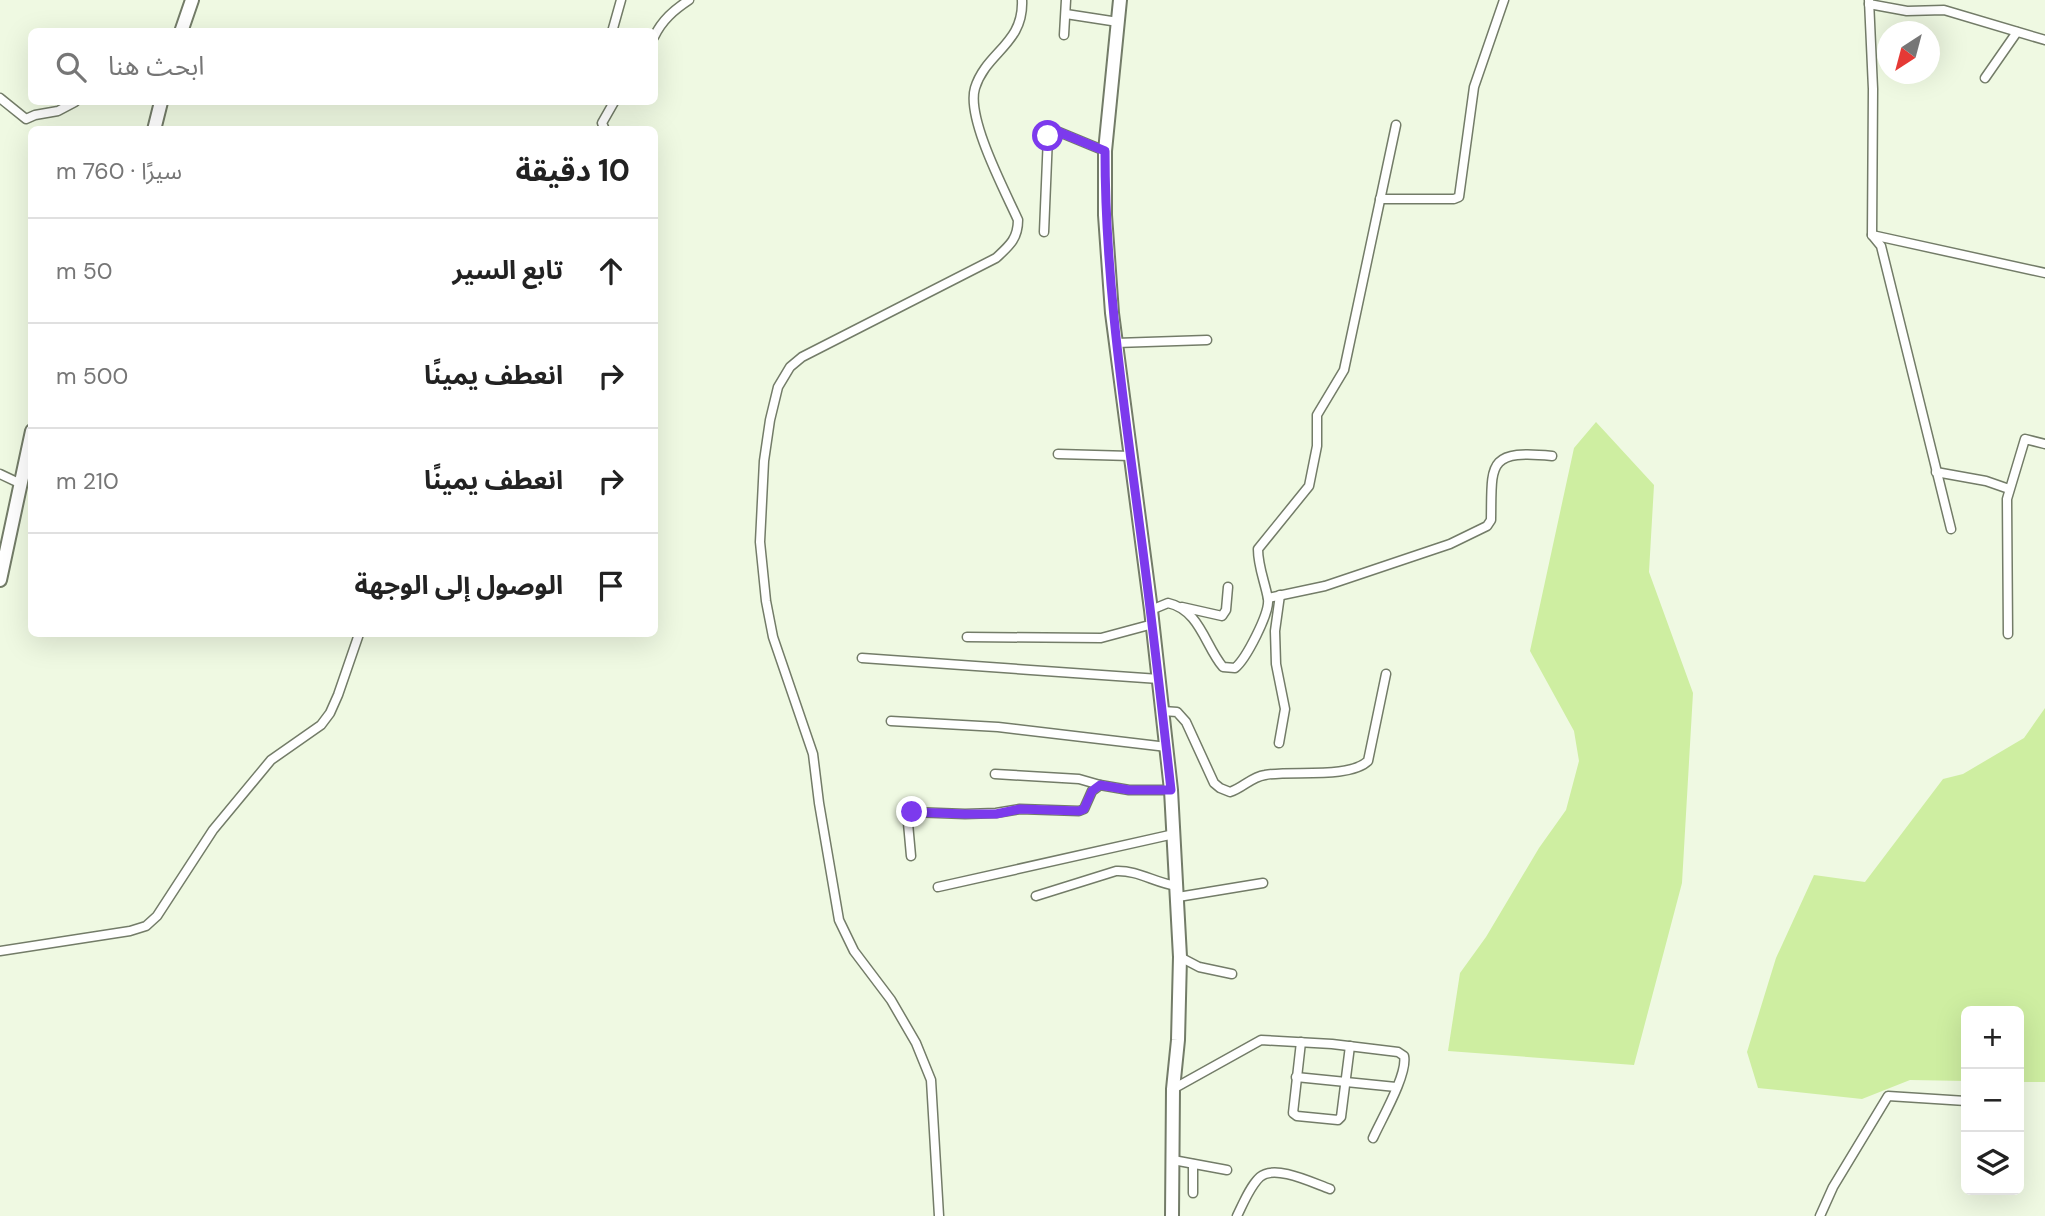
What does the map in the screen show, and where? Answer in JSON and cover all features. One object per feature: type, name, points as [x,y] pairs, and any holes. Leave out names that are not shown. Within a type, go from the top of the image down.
[{"type":"main road","points":[[182,28],[192,0]]},
{"type":"main road","points":[[1120,0],[1105,151],[1105,215],[1116,343],[1153,624],[1174,834],[1180,957],[1178,1040],[1173,1090],[1172,1216]]},
{"type":"main road","points":[[155,126],[160,105]]},
{"type":"main road","points":[[0,580],[3,546],[28,446]]},
{"type":"street","points":[[613,28],[621,0]]},
{"type":"street","points":[[658,28],[672,11],[689,0]]},
{"type":"street","points":[[939,1216],[931,1080],[916,1043],[898,1011],[854,951],[839,920],[813,754],[774,637],[766,601],[760,542],[764,461],[778,387],[790,368],[802,357],[996,258],[1014,242],[1018,220],[980,134],[974,90],[979,78],[1011,40],[1020,24],[1022,0]]},
{"type":"street","points":[[1064,35],[1066,0]]},
{"type":"street","points":[[1380,200],[1454,200],[1459,197],[1474,87],[1504,0]]},
{"type":"street","points":[[1951,529],[1881,246],[1872,234],[1873,89],[1869,2],[1907,11],[1944,10],[2045,40]]},
{"type":"street","points":[[1066,14],[1118,22]]},
{"type":"street","points":[[1985,78],[2017,32]]},
{"type":"street","points":[[0,98],[26,119],[58,111],[69,105]]},
{"type":"street","points":[[603,126],[602,123],[612,105]]},
{"type":"street","points":[[1176,605],[1195,620],[1218,661],[1228,669],[1241,663],[1268,604],[1258,549],[1309,486],[1317,446],[1317,415],[1344,370],[1396,125]]},
{"type":"street","points":[[1044,232],[1048,136],[1059,132],[1105,151]]},
{"type":"street","points":[[1872,234],[2045,273]]},
{"type":"street","points":[[1116,343],[1207,340]]},
{"type":"street","points":[[2008,634],[2007,499],[2025,439],[2045,444]]},
{"type":"street","points":[[1059,454],[1130,456]]},
{"type":"street","points":[[1268,598],[1342,581],[1450,544],[1481,530],[1491,520],[1491,481],[1497,464],[1501,460],[1531,454],[1552,456]]},
{"type":"street","points":[[1936,472],[1986,481],[2009,489]]},
{"type":"street","points":[[0,474],[19,483]]},
{"type":"street","points":[[1151,610],[1168,603],[1222,616],[1226,610],[1228,587]]},
{"type":"street","points":[[1279,743],[1285,709],[1276,664],[1275,631],[1280,595]]},
{"type":"street","points":[[967,637],[1101,638],[1153,624]]},
{"type":"street","points":[[0,951],[130,931],[146,926],[167,902],[213,830],[271,760],[321,725],[330,713],[358,637]]},
{"type":"street","points":[[862,658],[1159,679]]},
{"type":"street","points":[[1163,712],[1177,712],[1186,722],[1214,783],[1230,792],[1262,775],[1339,771],[1363,766],[1368,761],[1386,674]]},
{"type":"street","points":[[891,721],[998,727],[1167,747]]},
{"type":"street","points":[[995,774],[1079,779],[1129,790],[1171,790]]},
{"type":"street","points":[[911,856],[908,823],[912,812],[996,814],[1020,809],[1079,811],[1084,809],[1092,791],[1100,785]]},
{"type":"street","points":[[938,887],[1174,834]]},
{"type":"street","points":[[1036,896],[1116,871],[1128,870],[1177,891],[1263,883]]},
{"type":"street","points":[[1180,957],[1195,966],[1232,974]]},
{"type":"street","points":[[1173,1090],[1261,1040],[1398,1052],[1404,1056],[1405,1062],[1373,1138]]},
{"type":"street","points":[[1301,1042],[1293,1112],[1297,1116],[1330,1121],[1338,1121],[1341,1117],[1350,1046]]},
{"type":"street","points":[[1296,1077],[1396,1087]]},
{"type":"street","points":[[1820,1216],[1833,1187],[1888,1096],[1961,1101]]},
{"type":"street","points":[[1172,1160],[1227,1170]]},
{"type":"street","points":[[1193,1164],[1193,1193]]},
{"type":"street","points":[[1237,1216],[1259,1178],[1267,1173],[1287,1173],[1330,1189]]},
{"type":"green space","points":[[1596,422],[1654,485],[1649,572],[1693,693],[1682,883],[1634,1065],[1448,1051],[1460,973],[1486,937],[1539,848],[1566,810],[1579,761],[1574,731],[1530,651],[1574,448]]},
{"type":"green space","points":[[2045,708],[2045,1082],[2024,1082],[2024,1006],[1961,1006],[1961,1081],[1910,1080],[1862,1099],[1758,1088],[1747,1052],[1776,958],[1814,875],[1865,882],[1943,779],[1963,774],[2024,738]]},
{"type":"route","points":[[912,812],[996,814],[1020,809],[1079,811],[1084,809],[1092,791],[1100,785],[1129,790],[1171,790],[1151,610],[1112,313],[1105,215],[1105,151],[1059,132],[1048,136]]}]
